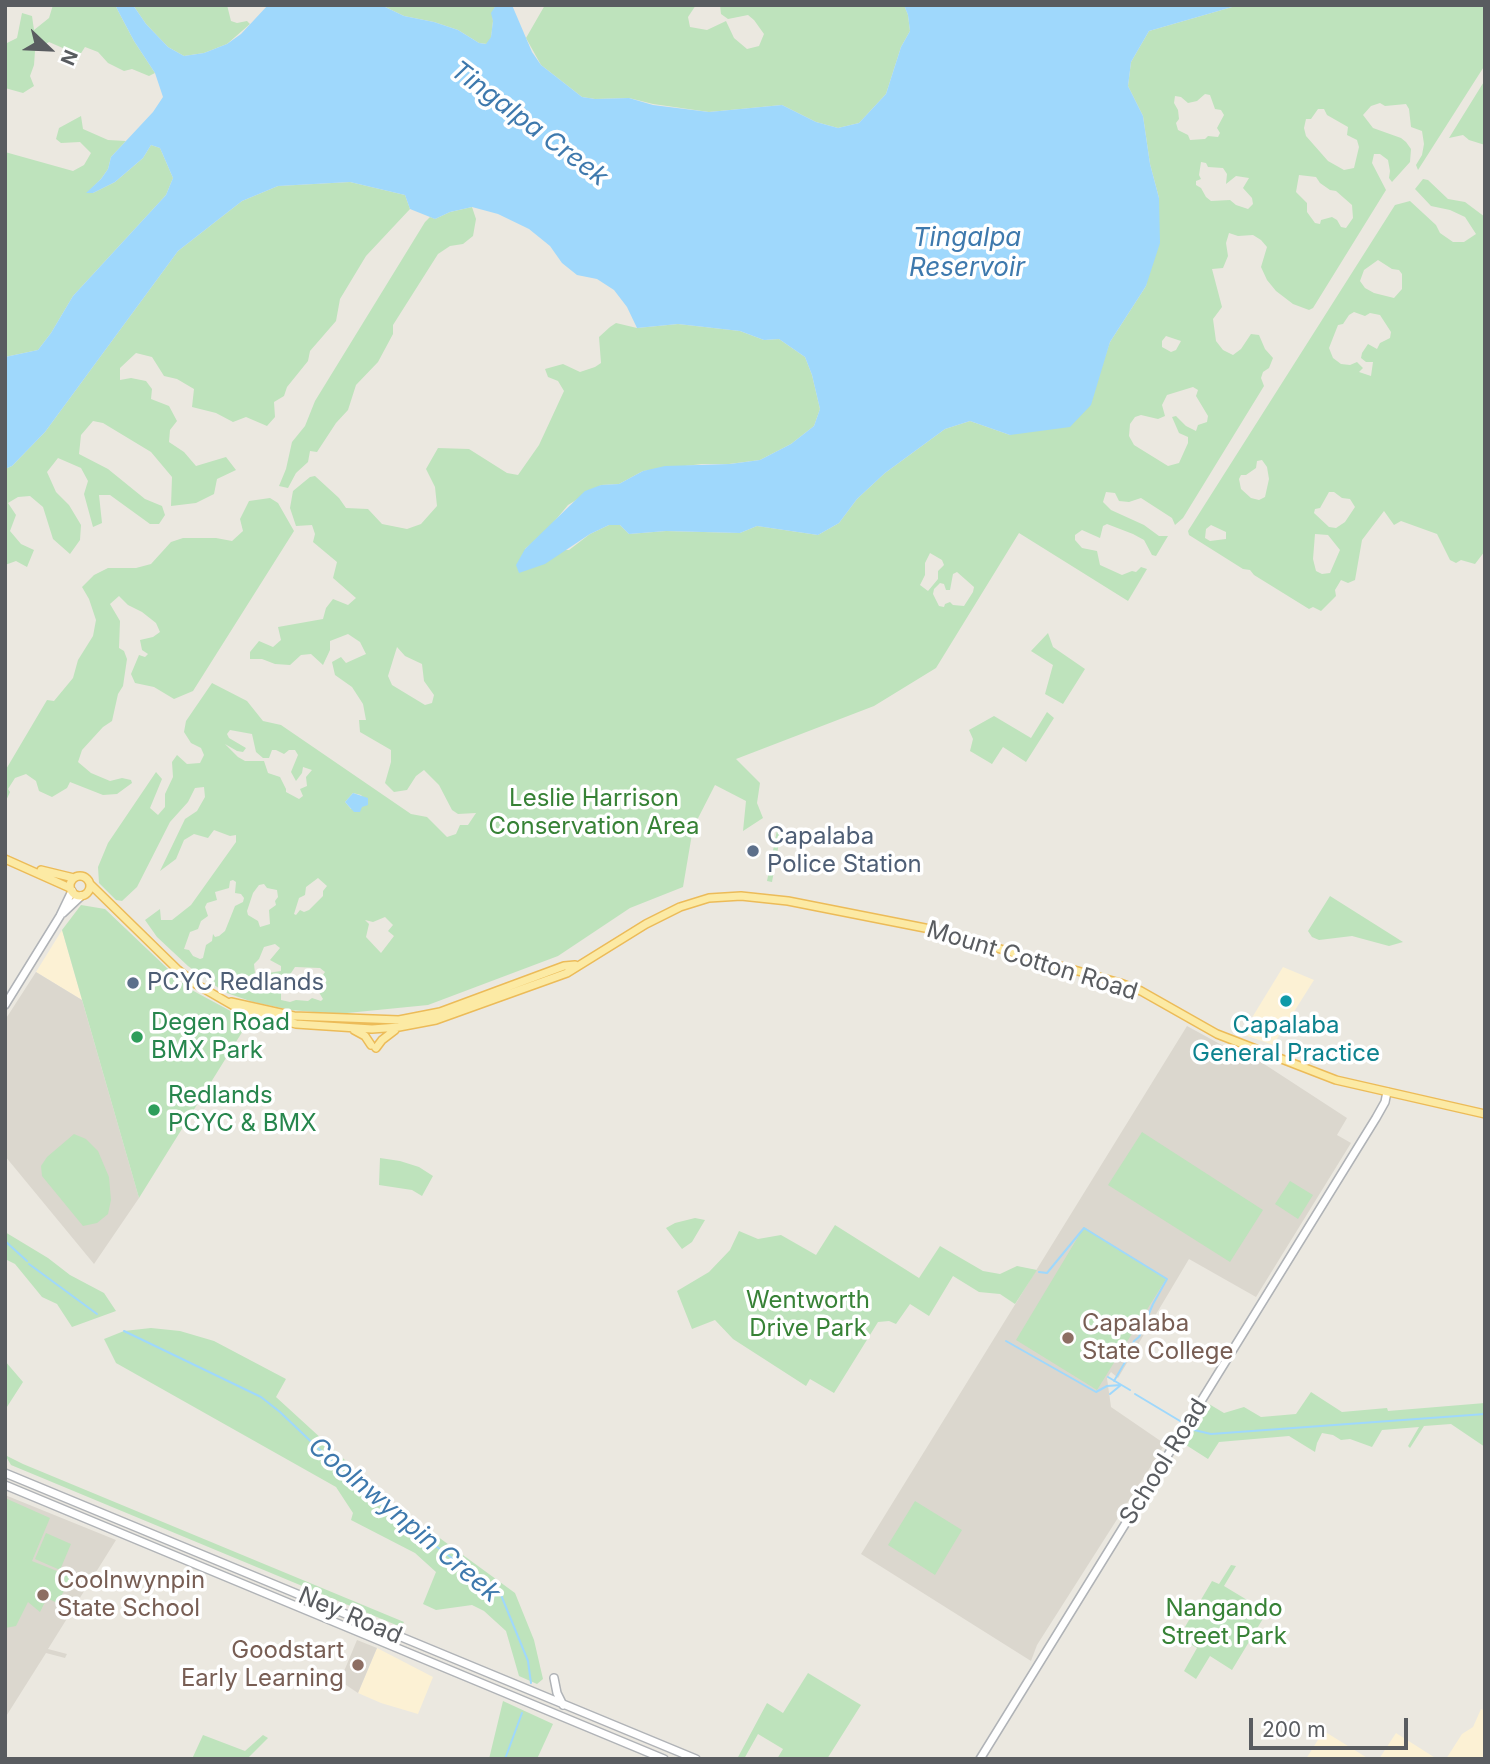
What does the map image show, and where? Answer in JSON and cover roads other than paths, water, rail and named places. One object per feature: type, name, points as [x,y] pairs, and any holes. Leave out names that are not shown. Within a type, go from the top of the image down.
[{"type":"main road","points":[[5,859],[71,889]]},
{"type":"main road","points":[[27,867],[74,878],[85,877],[90,884],[83,895],[60,916]]},
{"type":"main road","points":[[5,1005],[60,916],[74,878]]},
{"type":"main road","name":"Mount Cotton Road","points":[[90,884],[194,983],[239,1009],[310,1026],[353,1029],[399,1027],[436,1020],[567,973],[646,924],[691,902],[741,896],[788,901],[930,929],[1120,983],[1141,991],[1217,1034],[1336,1080],[1485,1114]]},
{"type":"main road","name":"Mount Cotton Road","points":[[71,889],[109,903]]},
{"type":"main road","name":"Mount Cotton Road","points":[[230,1002],[294,1016],[406,1020],[440,1012],[564,966],[576,965]]},
{"type":"main road","points":[[353,1029],[365,1036],[374,1047],[399,1027]]},
{"type":"main road","name":"School Road","points":[[980,1759],[1376,1118],[1387,1092]]},
{"type":"main road","name":"Ney Road","points":[[5,1473],[696,1759]]},
{"type":"main road","name":"Ney Road","points":[[5,1485],[664,1759]]},
{"type":"main road","points":[[554,1678],[563,1705]]},
{"type":"water","name":"Tingalpa Reservoir","points":[[115,5],[133,5],[146,24],[168,47],[184,56],[204,53],[227,44],[241,34],[268,5],[381,5],[404,16],[458,30],[479,43],[486,44],[491,37],[491,13],[496,5],[512,5],[532,52],[541,65],[582,97],[629,98],[653,105],[709,112],[782,105],[816,122],[838,128],[859,123],[886,94],[901,47],[910,31],[904,5],[1239,5],[1149,31],[1131,62],[1128,86],[1143,116],[1150,164],[1159,198],[1160,243],[1146,286],[1110,342],[1091,405],[1070,427],[1010,435],[970,421],[945,429],[885,473],[857,499],[839,523],[818,535],[757,526],[740,533],[666,531],[629,534],[620,525],[609,525],[590,534],[545,564],[519,573],[516,565],[525,549],[585,491],[601,485],[619,484],[643,471],[665,466],[730,464],[760,460],[791,444],[814,426],[820,409],[805,357],[779,339],[764,340],[740,331],[678,324],[637,328],[627,307],[614,290],[597,279],[577,275],[562,263],[550,246],[529,229],[498,214],[472,207],[435,219],[410,209],[405,195],[350,182],[278,186],[242,201],[178,251],[45,432],[12,466],[5,469],[5,357],[38,350],[73,296],[166,195],[173,178],[160,148],[151,145],[143,158],[115,182],[93,193],[86,193],[108,169],[111,157],[153,112],[163,97],[155,73]]},
{"type":"water","points":[[353,793],[368,798],[368,805],[362,807],[360,812],[354,812],[345,802]]},
{"type":"waterway","points":[[1039,1272],[1047,1273],[1084,1228],[1167,1279],[1114,1381]]},
{"type":"waterway","name":"Coolnwynpin Creek","points":[[5,1241],[27,1261]]},
{"type":"waterway","name":"Coolnwynpin Creek","points":[[29,1264],[97,1314]]},
{"type":"waterway","name":"Coolnwynpin Creek","points":[[124,1331],[261,1397],[364,1492],[501,1595],[528,1661],[531,1683]]},
{"type":"waterway","points":[[1006,1341],[1096,1392],[1107,1386],[1121,1385]]},
{"type":"waterway","points":[[1108,1377],[1130,1390]]},
{"type":"waterway","points":[[1110,1394],[1121,1385]]},
{"type":"waterway","points":[[1135,1394],[1180,1421]]},
{"type":"waterway","points":[[1194,1430],[1211,1434],[1485,1414]]},
{"type":"waterway","name":"Coolnwynpin Creek","points":[[505,1759],[522,1713]]},
{"type":"place","name":"Capalaba Police Station","points":[[753,851]]},
{"type":"place","name":"PCYC Redlands","points":[[133,983]]},
{"type":"place","name":"Capalaba General Practice","points":[[1286,1001]]},
{"type":"place","name":"Degen Road BMX Park","points":[[137,1037]]},
{"type":"place","name":"Redlands PCYC & BMX","points":[[154,1110]]},
{"type":"place","name":"Capalaba State College","points":[[1068,1338]]},
{"type":"place","name":"Coolnwynpin State School","points":[[43,1595]]},
{"type":"place","name":"Goodstart Early Learning","points":[[358,1665]]},
{"type":"water label","name":"Tingalpa Creek","points":[[529,124]]},
{"type":"park label","name":"Leslie Harrison Conservation Area","points":[[594,813]]},
{"type":"park label","name":"Wentworth Drive Park","points":[[808,1315]]},
{"type":"park label","name":"Nangando Street Park","points":[[1224,1623]]}]
